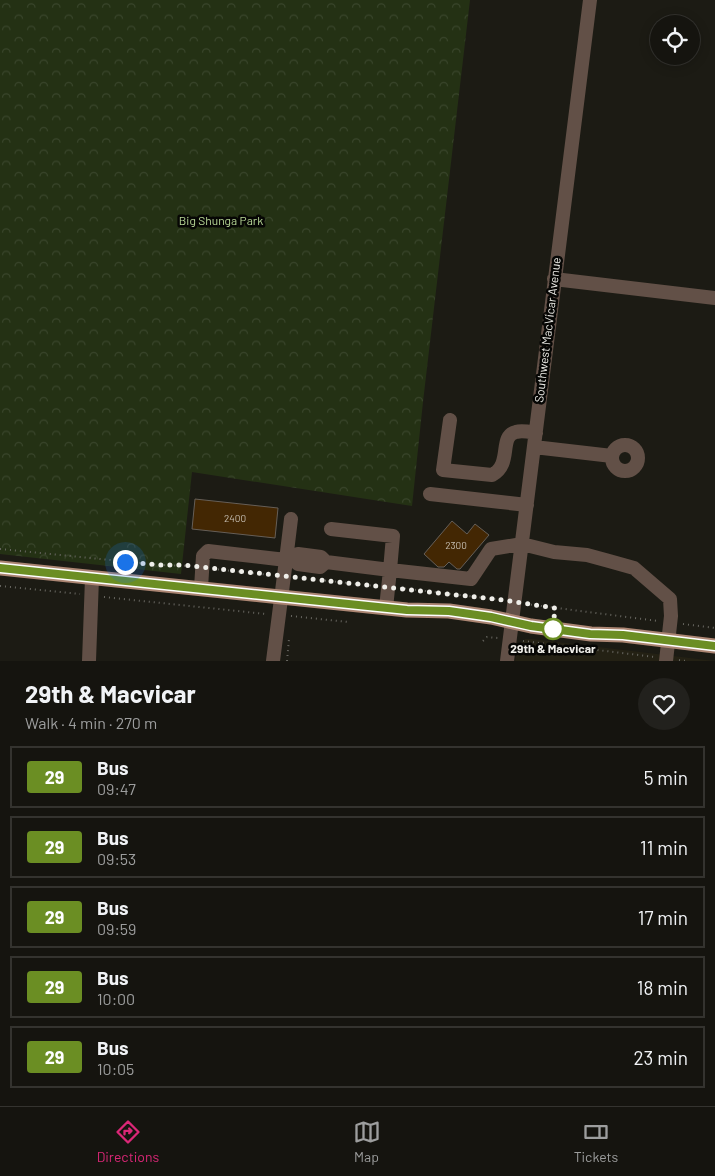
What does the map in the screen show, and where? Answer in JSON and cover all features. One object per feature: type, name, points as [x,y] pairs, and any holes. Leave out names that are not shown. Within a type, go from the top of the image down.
[{"type":"main road","points":[[0,568],[386,608],[449,611],[491,617],[531,626],[715,646]]},
{"type":"street","name":"Southwest MacVicar Avenue","points":[[507,661],[590,0]]},
{"type":"street","points":[[554,279],[715,298]]},
{"type":"street","points":[[450,420],[443,470],[492,475],[498,472],[503,464],[506,440],[512,433],[517,431],[536,432]]},
{"type":"street","points":[[534,447],[612,456]]},
{"type":"street","points":[[430,494],[527,505]]},
{"type":"street","points":[[273,661],[284,576],[290,560],[291,519]]},
{"type":"street","points":[[331,529],[393,536],[386,608]]},
{"type":"street","points":[[201,588],[203,556],[208,551],[290,560],[298,564],[320,566],[326,562],[471,579],[491,549],[522,544],[554,552],[594,557],[634,568],[670,599],[669,640],[666,660]]},
{"type":"street","points":[[89,661],[92,578]]},
{"type":"path","points":[[0,549],[284,576]]},
{"type":"path","points":[[312,579],[514,602],[715,628]]},
{"type":"path","points":[[0,586],[348,622]]},
{"type":"path","points":[[483,641],[487,637],[666,660],[687,661]]},
{"type":"shaded area","points":[[525,639],[715,661],[515,661],[517,649]]},
{"type":"green space","name":"Big Shunga Park","points":[[0,0],[470,0],[412,506],[192,472],[181,574],[0,554]]},
{"type":"building","points":[[195,499],[278,508],[275,538],[192,529]]},
{"type":"building","points":[[452,521],[467,534],[475,524],[489,535],[460,569],[457,569],[449,562],[444,567],[438,567],[424,554]]},
{"type":"bus line","name":"29","points":[[0,568],[407,610],[449,611],[491,617],[531,626],[590,634],[623,635],[715,646]]},
{"type":"place","name":"29th & Macvicar","points":[[553,629]]},
{"type":"route","points":[[125,562],[183,565],[492,598],[555,608],[553,629]]}]
